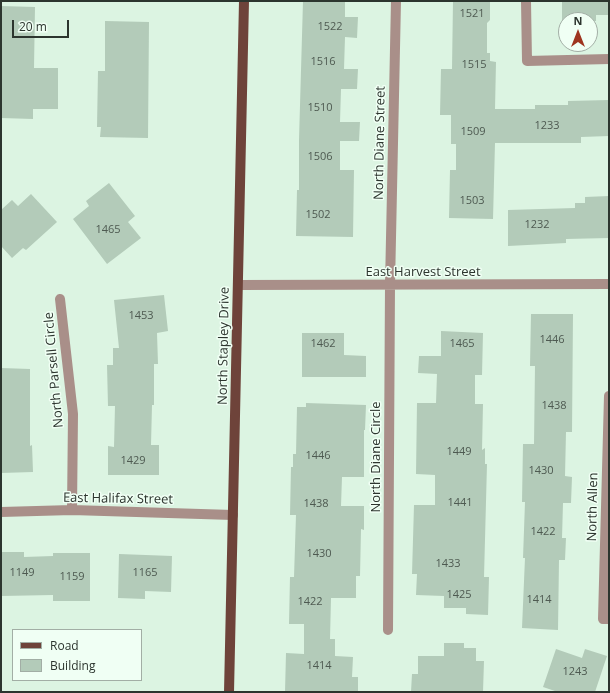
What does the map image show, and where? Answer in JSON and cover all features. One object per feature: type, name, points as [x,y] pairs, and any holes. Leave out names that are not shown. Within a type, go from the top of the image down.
[{"type":"main road","name":"North Stapley Drive","points":[[229,692],[244,1]]},
{"type":"street","name":"North Diane Street","points":[[390,285],[396,1]]},
{"type":"street","points":[[526,1],[527,61],[609,59]]},
{"type":"street","name":"East Harvest Street","points":[[238,285],[609,284]]},
{"type":"street","name":"North Diane Circle","points":[[388,630],[390,285]]},
{"type":"street","name":"North Parsell Circle","points":[[60,299],[73,414],[72,510]]},
{"type":"street","name":"North Allen","points":[[606,619],[609,396]]},
{"type":"street","name":"East Halifax Street","points":[[1,512],[72,510],[234,515]]},
{"type":"building","points":[[303,1],[345,1],[345,17],[358,17],[357,38],[345,37],[344,69],[358,69],[357,89],[341,89],[340,122],[360,122],[359,141],[340,141],[340,170],[354,170],[353,237],[296,236],[297,190],[299,190]]},
{"type":"building","points":[[453,1],[490,1],[490,20],[487,23],[487,53],[490,53],[490,61],[496,62],[495,109],[535,109],[535,105],[568,105],[568,101],[609,100],[609,136],[581,137],[581,143],[495,143],[493,219],[449,218],[450,170],[456,170],[456,144],[451,144],[451,115],[440,115],[441,69],[452,69]]},
{"type":"building","points":[[562,1],[609,1],[609,15],[598,15],[598,12],[562,12]]},
{"type":"building","points":[[1,6],[35,7],[34,68],[58,68],[58,109],[33,109],[33,119],[1,118]]},
{"type":"building","points":[[105,21],[149,22],[148,138],[100,137],[101,127],[97,127],[98,71],[105,71]]},
{"type":"building","points":[[109,183],[135,216],[128,222],[141,238],[107,264],[73,219],[89,206],[86,201]]},
{"type":"building","points":[[31,194],[57,222],[26,250],[23,248],[12,258],[1,246],[1,210],[12,200],[18,206]]},
{"type":"building","points":[[609,196],[609,238],[566,239],[566,243],[508,246],[508,210],[575,208],[575,203],[585,203],[585,197]]},
{"type":"building","points":[[164,295],[168,331],[157,333],[158,364],[154,364],[154,405],[152,405],[151,445],[159,445],[159,475],[108,475],[108,446],[114,447],[115,406],[108,406],[107,365],[113,365],[113,348],[119,348],[114,300]]},
{"type":"building","points":[[531,314],[573,314],[572,432],[566,432],[565,476],[572,477],[571,503],[563,503],[562,538],[566,538],[565,560],[559,560],[558,630],[522,628],[525,558],[523,558],[525,502],[522,502],[523,444],[534,444],[535,366],[530,366]]},
{"type":"building","points":[[441,331],[483,333],[482,375],[475,375],[475,404],[483,404],[482,450],[485,448],[485,464],[487,464],[484,577],[489,577],[488,615],[466,614],[466,608],[444,608],[444,596],[416,595],[417,574],[412,574],[414,505],[435,505],[435,475],[416,474],[417,403],[436,403],[437,374],[418,373],[419,356],[441,356]]},
{"type":"building","points":[[302,333],[344,333],[344,355],[366,356],[366,377],[302,377]]},
{"type":"building","points":[[1,368],[30,369],[30,446],[32,445],[33,472],[1,473]]},
{"type":"building","points":[[306,403],[366,405],[364,430],[364,477],[342,477],[341,506],[364,506],[364,530],[361,529],[360,576],[356,576],[356,598],[331,598],[330,639],[335,639],[335,656],[353,657],[352,677],[358,677],[358,692],[285,692],[286,653],[304,654],[304,624],[289,624],[290,577],[294,577],[296,515],[290,515],[291,467],[293,467],[293,454],[296,454],[297,407],[306,407]]},
{"type":"building","points":[[1,552],[24,552],[24,557],[53,556],[53,553],[90,553],[90,601],[53,601],[53,595],[1,596]]},
{"type":"building","points":[[119,554],[172,556],[171,592],[145,591],[145,599],[118,598]]},
{"type":"building","points":[[444,643],[464,643],[464,648],[476,648],[476,661],[484,661],[483,692],[411,692],[412,674],[418,674],[418,656],[444,656]]},
{"type":"building","points":[[556,649],[582,658],[585,649],[607,656],[595,692],[558,692],[543,687]]}]
